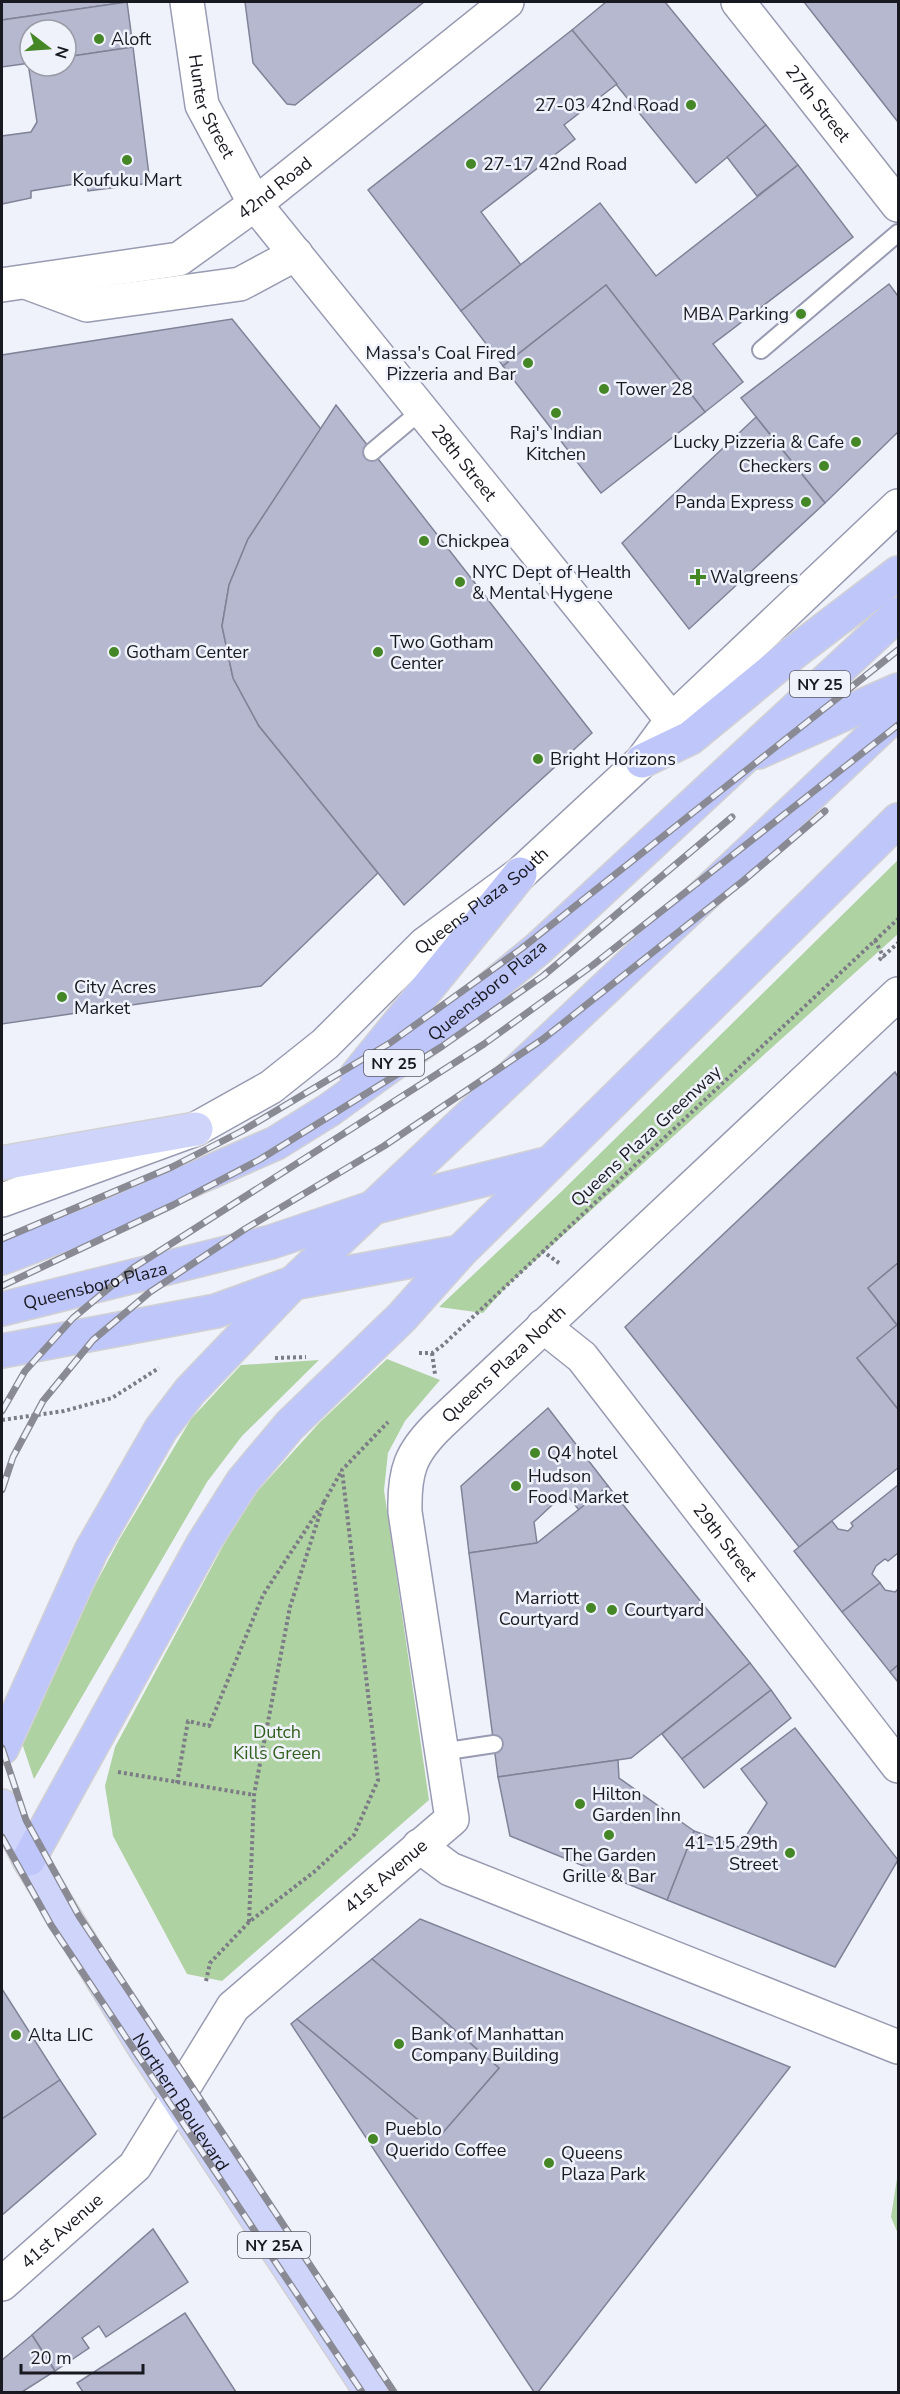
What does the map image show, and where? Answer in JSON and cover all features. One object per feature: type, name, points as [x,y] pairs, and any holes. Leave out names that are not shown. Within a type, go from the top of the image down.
[{"type":"highway","points":[[642,761],[690,738],[898,573]]},
{"type":"highway","name":"Queensboro Plaza","points":[[2,1258],[96,1222],[276,1143],[329,1110],[433,1035],[539,948],[725,772],[745,758],[775,726],[898,614]]},
{"type":"highway","name":"NY 25","points":[[745,758],[898,690]]},
{"type":"highway","points":[[2,1748],[92,1551],[161,1429],[190,1391],[293,1283],[898,712]]},
{"type":"highway","points":[[29,1859],[203,1544],[243,1481],[290,1425],[402,1317],[460,1252],[898,820]]},
{"type":"highway","points":[[329,1110],[520,874]]},
{"type":"highway","name":"Queensboro Plaza","points":[[2,1309],[271,1242],[375,1207],[550,1163]]},
{"type":"highway","points":[[2,1351],[216,1311],[293,1283],[460,1252]]},
{"type":"main road","points":[[2,1163],[196,1129]]},
{"type":"main road","name":"Northern Boulevard","points":[[2,1806],[29,1859],[177,2098],[371,2392]]},
{"type":"street","name":"Hunter Street","points":[[187,2],[202,105],[255,204]]},
{"type":"street","name":"42nd Road","points":[[13,283],[179,258],[255,204],[507,2]]},
{"type":"street","name":"27th Street","points":[[738,2],[898,205]]},
{"type":"street","name":"28th Street","points":[[255,204],[672,720]]},
{"type":"street","points":[[13,283],[87,305],[240,284],[296,254]]},
{"type":"street","name":"Queens Plaza South","points":[[2,1200],[196,1129],[271,1087],[299,1066],[425,944],[520,874],[642,761],[672,720],[898,506]]},
{"type":"street","name":"Queens Plaza North","points":[[419,1846],[452,1820],[405,1512],[405,1480],[412,1458],[429,1435],[543,1326],[898,994]]},
{"type":"street","name":"29th Street","points":[[543,1326],[582,1357],[898,1766]]},
{"type":"street","name":"41st Avenue","points":[[2,2284],[135,2166],[233,2007],[419,1846],[450,1869],[898,2047]]},
{"type":"lane","points":[[761,350],[898,232]]},
{"type":"lane","points":[[372,452],[422,410]]},
{"type":"lane","points":[[441,1752],[494,1744]]},
{"type":"path","name":"Queens Plaza Greenway","points":[[432,1353],[457,1333],[898,919]]},
{"type":"path","points":[[875,940],[885,962]]},
{"type":"path","points":[[542,1251],[555,1261]]},
{"type":"path","points":[[413,1353],[432,1353],[436,1373],[428,1381]]},
{"type":"path","points":[[271,1358],[318,1356]]},
{"type":"path","points":[[2,1420],[64,1411],[112,1398],[164,1365]]},
{"type":"path","points":[[177,1782],[188,1721],[209,1726],[263,1594],[342,1470],[389,1421]]},
{"type":"path","points":[[210,1963],[249,1922],[314,1872],[354,1835],[378,1780],[342,1470]]},
{"type":"path","points":[[249,1922],[254,1795],[290,1607],[324,1501]]},
{"type":"path","points":[[116,1772],[254,1795]]},
{"type":"green space","points":[[898,860],[898,934],[507,1286],[483,1313],[439,1307],[562,1191]]},
{"type":"green space","name":"Dutch Kills Green","points":[[387,1359],[440,1380],[405,1421],[388,1453],[384,1490],[429,1800],[222,1981],[187,1974],[113,1836],[105,1786],[115,1747],[245,1505],[320,1422]]},
{"type":"green space","points":[[319,1360],[242,1436],[207,1482],[34,1779],[18,1731],[119,1540],[191,1419],[241,1365]]},
{"type":"green space","points":[[898,2172],[898,2234],[891,2217]]},
{"type":"building","points":[[2,2],[127,2],[2,20]]},
{"type":"building","name":"Aloft","points":[[127,2],[133,47],[78,55],[78,18],[18,18],[18,65],[2,67],[2,20]]},
{"type":"building","points":[[245,2],[424,2],[295,105],[287,104],[253,63]]},
{"type":"building","name":"27-03 42nd Road","points":[[606,2],[665,2],[766,125],[696,183],[572,30]]},
{"type":"building","points":[[804,2],[898,2],[898,122]]},
{"type":"building","name":"27-17 42nd Road","points":[[572,30],[617,84],[564,125],[575,139],[481,212],[521,265],[461,311],[368,190]]},
{"type":"building","points":[[133,47],[150,183],[88,191],[87,182],[31,191],[31,198],[2,204],[2,136],[31,132],[37,122],[30,78],[78,78],[78,55]]},
{"type":"building","points":[[766,125],[798,165],[757,196],[727,157]]},
{"type":"building","points":[[798,165],[853,237],[713,344],[743,382],[705,412],[606,285],[503,366],[461,311],[600,203],[656,276]]},
{"type":"building","points":[[889,284],[898,296],[898,432],[825,503],[741,398]]},
{"type":"building","name":"Tower 28","points":[[606,285],[705,412],[601,493],[503,366]]},
{"type":"building","name":"Gotham Center","points":[[232,319],[321,429],[248,539],[229,585],[222,626],[233,678],[259,726],[378,873],[261,986],[2,1024],[2,355]]},
{"type":"building","name":"Two Gotham Center","points":[[336,405],[592,733],[404,905],[259,726],[233,678],[222,626],[229,585],[248,539]]},
{"type":"building","points":[[756,417],[825,503],[689,629],[622,543]]},
{"type":"building","points":[[895,1072],[898,1077],[898,1263],[868,1288],[897,1325],[857,1358],[898,1409],[898,1468],[799,1547],[625,1327]]},
{"type":"building","points":[[898,1263],[898,1409],[857,1358],[897,1325],[868,1288]]},
{"type":"building","points":[[548,1408],[608,1486],[579,1510],[565,1493],[534,1522],[537,1543],[469,1553],[461,1486]]},
{"type":"building","points":[[898,1485],[898,1553],[888,1561],[885,1559],[876,1566],[872,1574],[880,1583],[842,1612],[794,1551],[832,1521],[838,1529],[848,1531],[853,1526],[851,1523]]},
{"type":"building","name":"Marriott Courtyard","points":[[608,1486],[750,1663],[631,1758],[498,1777],[469,1553],[537,1543]]},
{"type":"building","points":[[880,1583],[885,1590],[895,1592],[898,1589],[898,1665],[890,1672],[842,1612]]},
{"type":"building","points":[[750,1663],[771,1690],[682,1759],[662,1734]]},
{"type":"building","points":[[898,1665],[898,1682],[890,1672]]},
{"type":"building","points":[[771,1690],[791,1718],[704,1788],[682,1759]]},
{"type":"building","name":"41-15 29th Street","points":[[795,1728],[898,1860],[835,1967],[667,1900],[694,1831],[739,1847],[767,1803],[741,1769]]},
{"type":"building","name":"Hilton Garden Inn","points":[[618,1760],[619,1778],[694,1831],[667,1900],[510,1836],[498,1777]]},
{"type":"building","name":"Queens Plaza Park","points":[[420,1919],[790,2067],[538,2392],[534,2392],[291,2024],[297,2019],[439,2137],[499,2068],[372,1959]]},
{"type":"building","name":"Bank of Manhattan Company Building","points":[[372,1959],[499,2068],[439,2137],[297,2019]]},
{"type":"building","name":"Alta LIC","points":[[2,1989],[60,2080],[2,2119]]},
{"type":"building","points":[[60,2080],[96,2134],[2,2215],[2,2119]]},
{"type":"building","points":[[153,2229],[188,2282],[106,2337],[99,2326],[82,2338],[89,2348],[55,2371],[32,2335]]},
{"type":"building","points":[[185,2313],[236,2392],[83,2392],[77,2383]]},
{"type":"building","points":[[32,2335],[55,2371],[22,2392],[2,2392],[2,2360]]},
{"type":"railway","points":[[2,1239],[172,1167],[242,1131],[390,1043],[521,949],[898,650]]},
{"type":"railway","points":[[2,1411],[25,1371],[73,1318],[133,1268],[484,1044],[593,965],[898,725]]},
{"type":"railway","points":[[2,1490],[13,1457],[43,1401],[93,1340],[150,1292],[245,1229],[384,1146],[543,1039],[743,881],[825,811]]},
{"type":"railway","points":[[2,1286],[173,1205],[259,1160],[441,1047],[543,976],[732,817]]},
{"type":"railway","points":[[2,1748],[26,1820],[79,1916],[394,2392]]},
{"type":"railway","points":[[2,1837],[51,1925],[362,2392]]},
{"type":"place","name":"Aloft","points":[[99,39]]},
{"type":"place","name":"27-03 42nd Road","points":[[691,105]]},
{"type":"place","name":"Koufuku Mart","points":[[127,160]]},
{"type":"place","name":"27-17 42nd Road","points":[[471,164]]},
{"type":"place","name":"MBA Parking","points":[[801,314]]},
{"type":"place","name":"Massa's Coal Fired Pizzeria and Bar","points":[[528,363]]},
{"type":"place","name":"Tower 28","points":[[604,389]]},
{"type":"place","name":"Raj's Indian Kitchen","points":[[556,413]]},
{"type":"place","name":"Lucky Pizzeria & Cafe","points":[[856,442]]},
{"type":"place","name":"Checkers","points":[[824,466]]},
{"type":"place","name":"Panda Express","points":[[806,502]]},
{"type":"place","name":"Chickpea","points":[[424,541]]},
{"type":"place","name":"Walgreens","points":[[698,577]]},
{"type":"place","name":"NYC Dept of Health & Mental Hygene","points":[[460,582]]},
{"type":"place","name":"Gotham Center","points":[[114,652]]},
{"type":"place","name":"Two Gotham Center","points":[[378,652]]},
{"type":"place","name":"Bright Horizons","points":[[538,759]]},
{"type":"place","name":"City Acres Market","points":[[62,997]]},
{"type":"place","name":"Q4 hotel","points":[[535,1453]]},
{"type":"place","name":"Hudson Food Market","points":[[516,1486]]},
{"type":"place","name":"Marriott Courtyard","points":[[591,1608]]},
{"type":"place","name":"Courtyard","points":[[612,1610]]},
{"type":"place","name":"Hilton Garden Inn","points":[[580,1804]]},
{"type":"place","name":"The Garden Grille & Bar","points":[[609,1835]]},
{"type":"place","name":"41-15 29th Street","points":[[790,1853]]},
{"type":"place","name":"Alta LIC","points":[[16,2035]]},
{"type":"place","name":"Bank of Manhattan Company Building","points":[[399,2044]]},
{"type":"place","name":"Pueblo Querido Coffee","points":[[373,2139]]},
{"type":"place","name":"Queens Plaza Park","points":[[549,2163]]}]
